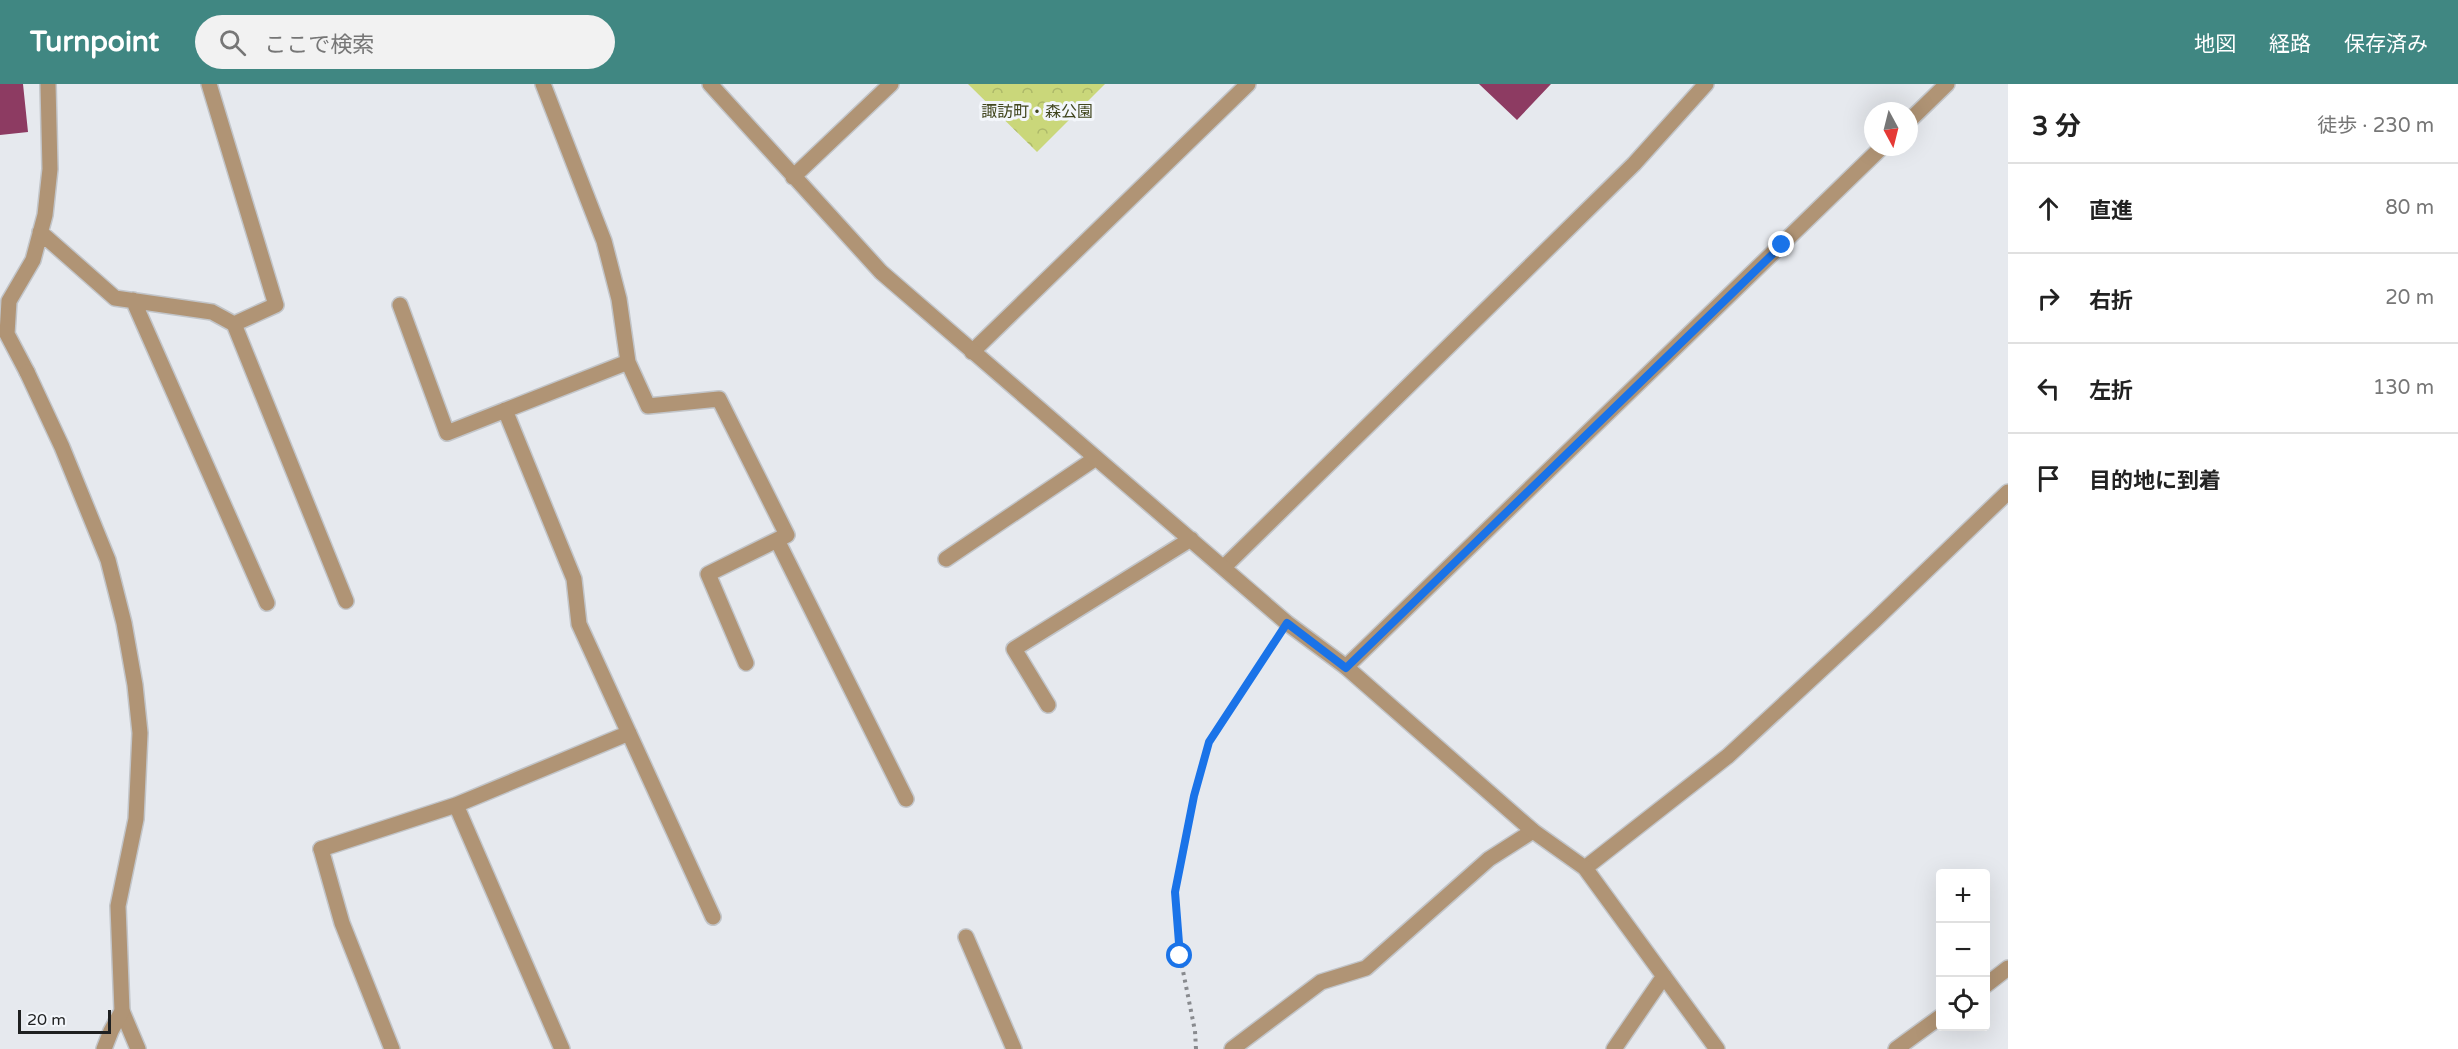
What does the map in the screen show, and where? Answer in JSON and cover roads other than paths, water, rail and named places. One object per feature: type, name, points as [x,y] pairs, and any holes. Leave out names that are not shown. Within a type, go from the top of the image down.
[{"type":"street","points":[[48,84],[50,169],[45,214],[33,260],[9,301],[7,334],[62,447],[108,560],[124,623],[135,685],[140,733],[136,819],[118,906],[122,1011],[138,1049]]},
{"type":"street","points":[[209,84],[276,305],[234,324]]},
{"type":"street","points":[[543,84],[604,241],[619,299],[628,362],[648,406],[719,399],[787,535],[708,574],[746,663]]},
{"type":"street","points":[[710,84],[881,272],[1287,623],[1346,668],[1533,831],[1585,868],[1717,1049]]},
{"type":"street","points":[[793,177],[891,84]]},
{"type":"street","points":[[972,352],[1248,84]]},
{"type":"street","points":[[1224,567],[1634,164],[1706,84]]},
{"type":"street","points":[[1918,112],[1947,84]]},
{"type":"street","points":[[1346,668],[1873,156]]},
{"type":"street","points":[[40,232],[115,298],[212,312],[234,324],[346,601]]},
{"type":"street","points":[[133,300],[267,603]]},
{"type":"street","points":[[400,305],[447,433],[628,362]]},
{"type":"street","points":[[505,410],[574,579],[579,624],[713,916]]},
{"type":"street","points":[[946,559],[1096,458]]},
{"type":"street","points":[[1585,868],[1728,756],[1875,620],[2008,492]]},
{"type":"street","points":[[1048,705],[1014,649],[1191,539]]},
{"type":"street","points":[[777,540],[906,799]]},
{"type":"street","points":[[392,1049],[342,923],[321,849],[456,805],[629,733]]},
{"type":"street","points":[[456,805],[562,1049]]},
{"type":"street","points":[[1232,1049],[1321,982],[1366,968],[1489,859],[1533,831]]},
{"type":"street","points":[[966,937],[1014,1049]]},
{"type":"street","points":[[1990,982],[2008,968]]},
{"type":"street","points":[[1614,1049],[1664,976]]},
{"type":"street","points":[[104,1049],[122,1011]]},
{"type":"street","points":[[1896,1049],[1936,1021]]},
{"type":"park label","name":"諏訪町・森公園","points":[[1037,112]]}]
